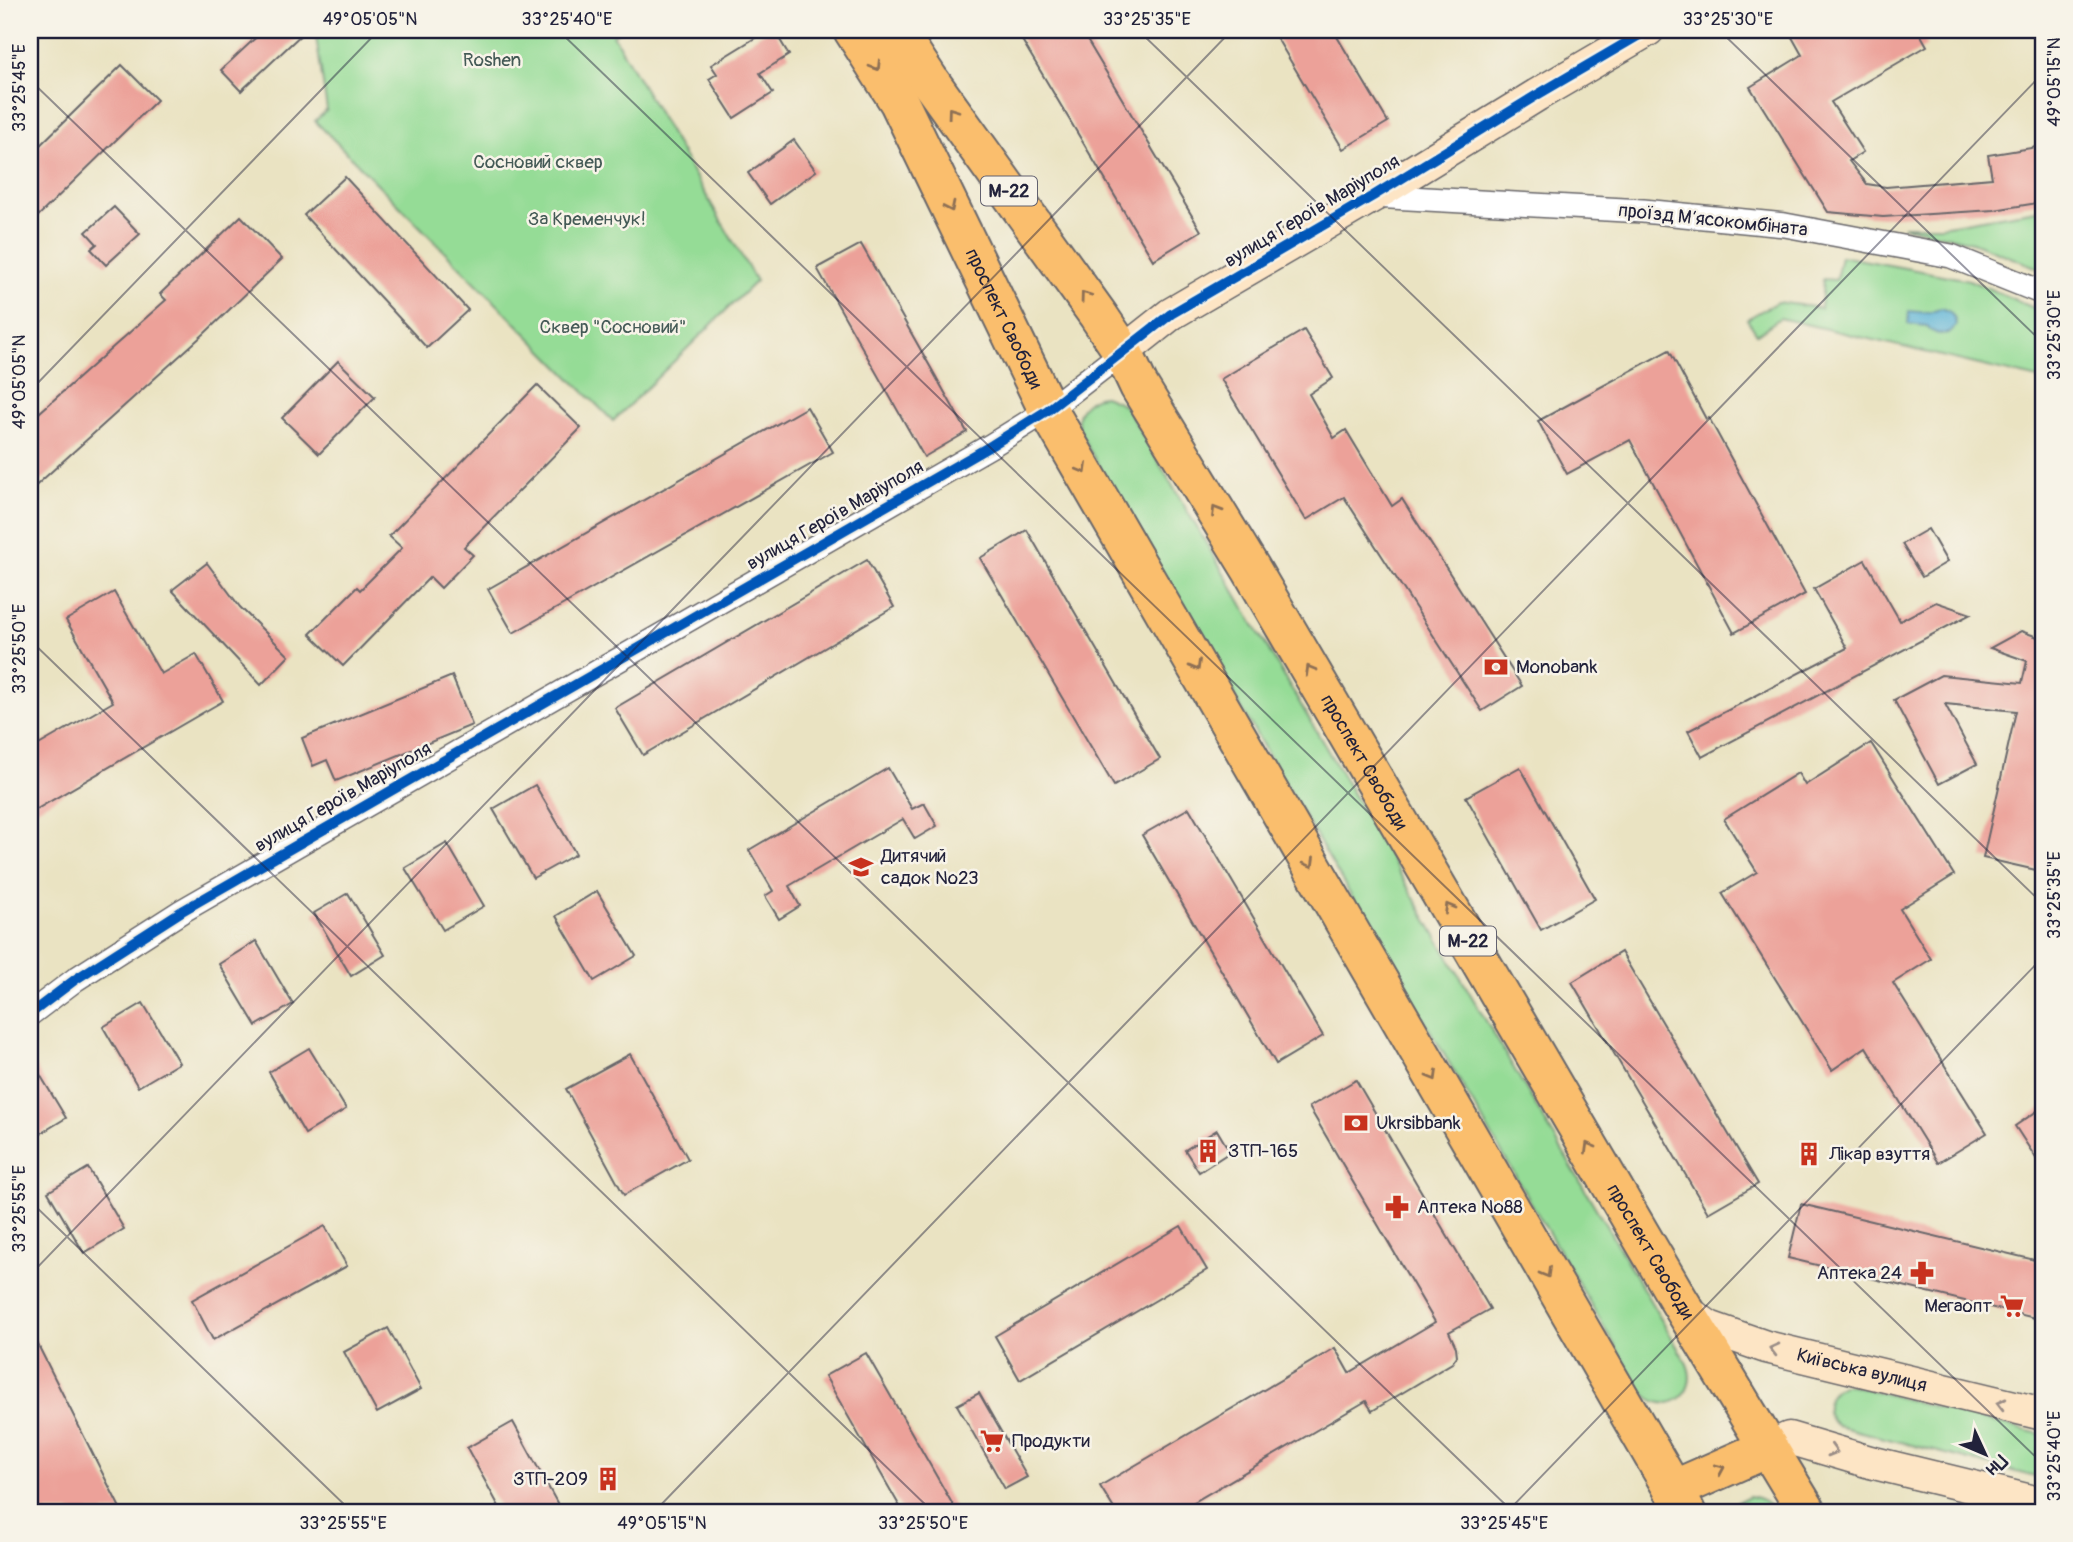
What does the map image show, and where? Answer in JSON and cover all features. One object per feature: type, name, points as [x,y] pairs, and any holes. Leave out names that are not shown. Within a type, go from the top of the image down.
[{"type":"highway","name":"проспект Свободи","points":[[853,30],[899,102],[1048,410],[1679,1501]]},
{"type":"highway","name":"проспект Свободи","points":[[897,30],[929,80],[1123,352],[1139,386],[1251,569],[1686,1311],[1807,1512]]},
{"type":"highway","points":[[1679,1501],[1768,1448]]},
{"type":"main road","name":"вулиця Героїв Маріуполя","points":[[1123,352],[1171,314],[1648,30]]},
{"type":"main road","name":"Київська вулиця","points":[[1686,1311],[1709,1327],[1766,1347],[2043,1414]]},
{"type":"main road","points":[[1768,1448],[1789,1438],[1870,1462],[2043,1504]]},
{"type":"street","name":"проїзд Мʼясокомбіната","points":[[1373,195],[1643,211],[1785,225],[1951,256],[2043,293]]},
{"type":"street","name":"вулиця Героїв Маріуполя","points":[[30,1014],[76,979],[182,911],[992,445],[1048,410],[1123,352]]},
{"type":"green space","name":"Сквер \"Сосновий\"","points":[[315,30],[621,30],[613,35],[756,281],[613,421],[315,121],[327,110]]},
{"type":"green space","points":[[2043,209],[2043,270],[1972,242],[1903,226],[1941,226]]},
{"type":"green space","points":[[1841,256],[1969,280],[2043,312],[2043,380],[1780,318],[1757,334],[1747,319],[1777,302],[1821,308],[1823,279],[1836,280]]},
{"type":"green space","points":[[1104,396],[1121,403],[1128,410],[1686,1362],[1690,1374],[1689,1384],[1678,1399],[1670,1403],[1660,1403],[1650,1399],[1641,1390],[1086,444],[1079,425],[1079,412],[1090,401]]},
{"type":"green space","points":[[1843,1385],[2043,1435],[2043,1479],[1838,1426],[1829,1416],[1827,1404],[1832,1394]]},
{"type":"green space","points":[[1749,1496],[1764,1501],[1776,1512],[1727,1512],[1733,1504]]},
{"type":"water","points":[[1942,308],[1952,314],[1956,325],[1946,334],[1934,332],[1927,326],[1908,324],[1909,311],[1929,313]]},
{"type":"building","points":[[264,30],[306,30],[241,91],[221,70]]},
{"type":"building","points":[[768,30],[774,30],[789,55],[760,73],[773,93],[734,118],[709,79],[717,74],[711,65]]},
{"type":"building","points":[[1016,30],[1081,30],[1201,231],[1153,260]]},
{"type":"building","points":[[1272,30],[1333,30],[1388,122],[1343,149]]},
{"type":"building","points":[[1788,30],[1918,30],[1927,46],[1831,102],[1863,152],[1849,161],[1867,184],[1886,187],[1992,178],[1988,155],[2043,146],[2043,202],[1994,210],[1883,217],[1828,212],[1750,87],[1802,55]]},
{"type":"building","points":[[122,65],[157,100],[30,224],[30,155]]},
{"type":"building","points":[[794,140],[816,171],[770,204],[748,173]]},
{"type":"building","points":[[345,177],[468,310],[427,348],[304,215]]},
{"type":"building","points":[[114,207],[140,234],[106,265],[91,249],[97,244],[86,232]]},
{"type":"building","points":[[241,216],[282,259],[205,333],[30,491],[30,421],[166,300],[160,294]]},
{"type":"building","points":[[861,244],[967,432],[924,457],[817,268]]},
{"type":"building","points":[[1304,330],[1333,378],[1309,394],[1334,438],[1346,430],[1392,506],[1402,499],[1522,686],[1482,711],[1344,497],[1306,520],[1221,379]]},
{"type":"building","points":[[1669,350],[1805,594],[1734,633],[1630,440],[1567,474],[1538,421]]},
{"type":"building","points":[[338,361],[375,397],[319,454],[282,418]]},
{"type":"building","points":[[537,385],[581,428],[464,547],[473,555],[441,588],[430,577],[343,666],[310,634],[357,587],[360,590],[402,548],[389,536]]},
{"type":"building","points":[[807,407],[833,452],[513,633],[488,589]]},
{"type":"building","points":[[1928,529],[1947,562],[1922,577],[1902,544]]},
{"type":"building","points":[[1027,530],[1160,759],[1114,786],[980,558]]},
{"type":"building","points":[[867,560],[894,607],[643,755],[615,708]]},
{"type":"building","points":[[1865,560],[1900,621],[1936,602],[1971,614],[1702,757],[1688,731],[1847,648],[1814,589]]},
{"type":"building","points":[[207,563],[240,607],[289,656],[261,685],[172,590]]},
{"type":"building","points":[[114,592],[161,674],[196,654],[223,701],[30,813],[30,750],[113,702],[66,620]]},
{"type":"building","points":[[2021,631],[2043,639],[2043,667],[2041,666],[2035,723],[2043,724],[2043,835],[2036,870],[1983,858],[2016,711],[1945,704],[1977,764],[1939,784],[1894,700],[1941,675],[2022,683],[2027,661],[1990,648]]},
{"type":"building","points":[[452,676],[472,725],[336,781],[327,760],[313,766],[302,738]]},
{"type":"building","points":[[1871,743],[1954,875],[1900,909],[1931,959],[1893,983],[1987,1133],[1938,1163],[1866,1047],[1832,1070],[1722,893],[1757,872],[1724,819],[1798,773],[1805,785]]},
{"type":"building","points":[[1520,767],[1595,899],[1541,930],[1466,797]]},
{"type":"building","points":[[888,768],[912,809],[924,803],[937,826],[915,839],[903,819],[789,886],[800,906],[779,919],[765,896],[773,891],[749,850]]},
{"type":"building","points":[[535,785],[576,854],[533,878],[493,809]]},
{"type":"building","points":[[1189,808],[1323,1036],[1276,1064],[1142,835]]},
{"type":"building","points":[[447,843],[484,906],[443,930],[405,868]]},
{"type":"building","points":[[597,891],[636,956],[594,981],[556,916]]},
{"type":"building","points":[[348,893],[385,955],[351,976],[314,913]]},
{"type":"building","points":[[256,941],[293,1004],[256,1026],[219,964]]},
{"type":"building","points":[[1621,952],[1758,1184],[1708,1213],[1572,982]]},
{"type":"building","points":[[143,1003],[179,1063],[138,1087],[103,1027]]},
{"type":"building","points":[[309,1048],[346,1109],[305,1134],[269,1072]]},
{"type":"building","points":[[630,1054],[688,1159],[624,1195],[566,1089]]},
{"type":"building","points":[[30,1058],[66,1118],[30,1140]]},
{"type":"building","points":[[1356,1080],[1490,1309],[1449,1332],[1457,1356],[1452,1363],[1372,1411],[1366,1401],[1177,1512],[1116,1512],[1100,1486],[1335,1348],[1349,1373],[1435,1322],[1309,1107]]},
{"type":"building","points":[[2043,1107],[2043,1169],[2015,1126]]},
{"type":"building","name":"ЗТП-165","points":[[1217,1130],[1230,1152],[1199,1172],[1185,1150]]},
{"type":"building","points":[[88,1168],[124,1229],[84,1253],[48,1192]]},
{"type":"building","points":[[1801,1204],[2043,1262],[2043,1320],[1788,1258]]},
{"type":"building","points":[[325,1226],[347,1266],[213,1340],[192,1300]]},
{"type":"building","points":[[1181,1226],[1207,1270],[1020,1380],[995,1336]]},
{"type":"building","points":[[388,1328],[421,1389],[377,1413],[344,1352]]},
{"type":"building","points":[[30,1329],[122,1512],[30,1512]]},
{"type":"building","points":[[866,1353],[957,1512],[903,1512],[825,1376]]},
{"type":"building","name":"Продукти","points":[[979,1393],[1027,1477],[1005,1489],[957,1405]]},
{"type":"building","points":[[513,1422],[562,1512],[502,1512],[467,1448]]},
{"type":"cycle path","points":[[30,1014],[76,979],[182,911],[992,445],[1048,410],[1171,314],[1648,30]]},
{"type":"place","name":"Monobank","points":[[1496,667]]},
{"type":"place","name":"Дитячий садок №23","points":[[861,867]]},
{"type":"place","name":"Ukrsibbank","points":[[1356,1123]]},
{"type":"place","name":"ЗТП-165","points":[[1208,1151]]},
{"type":"place","name":"Лікар взуття","points":[[1809,1154]]},
{"type":"place","name":"Аптека №88","points":[[1397,1207]]},
{"type":"place","name":"Аптека 24","points":[[1922,1273]]},
{"type":"place","name":"Мегаопт","points":[[2012,1306]]},
{"type":"place","name":"Продукти","points":[[992,1441]]},
{"type":"place","name":"ЗТП-209","points":[[608,1479]]},
{"type":"park label","name":"Roshen","points":[[492,60]]},
{"type":"park label","name":"Сосновий сквер","points":[[538,162]]},
{"type":"park label","name":"За Кременчук!","points":[[587,219]]}]
